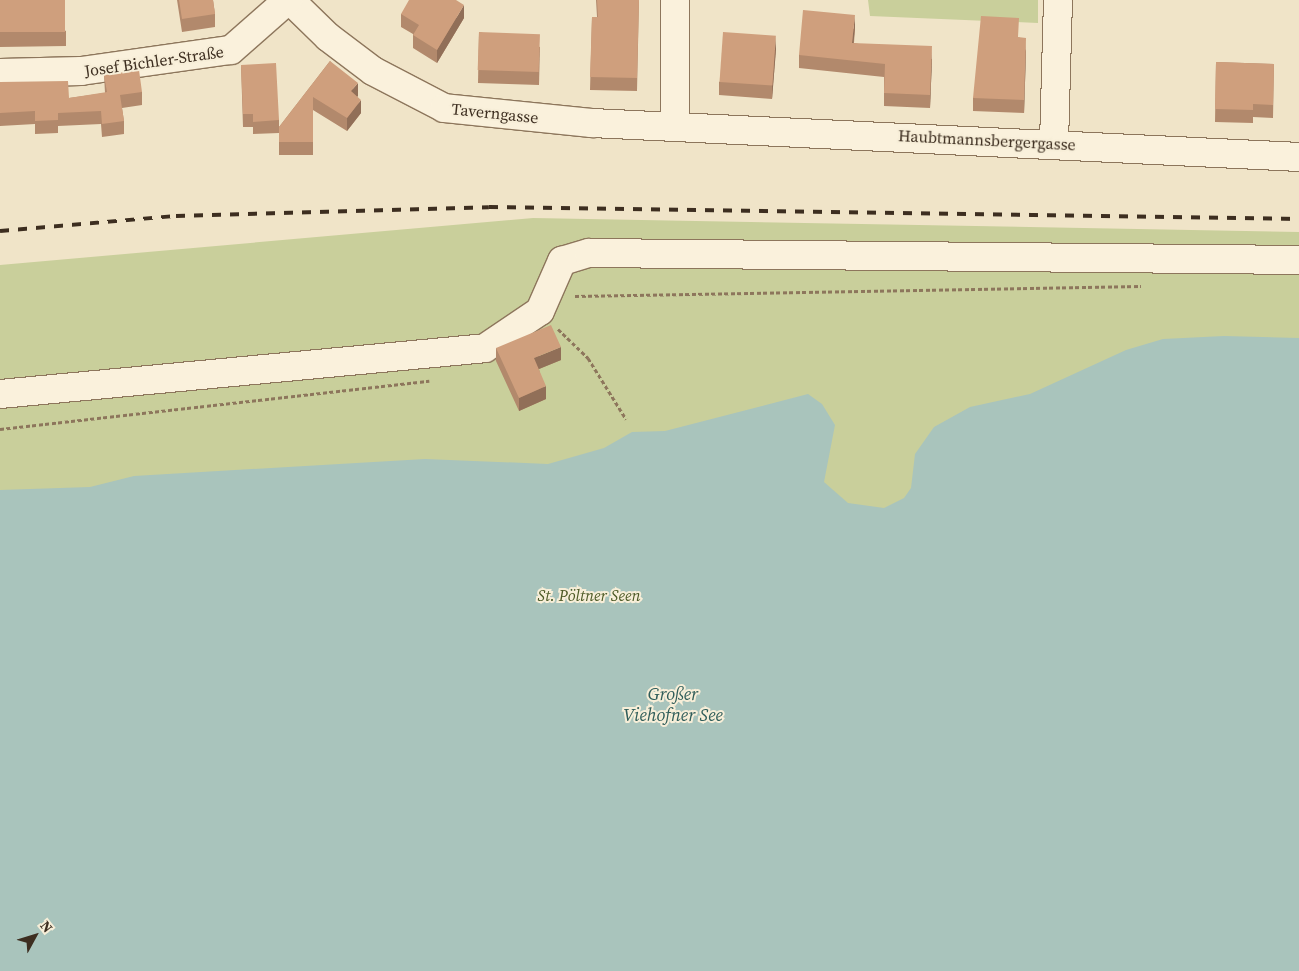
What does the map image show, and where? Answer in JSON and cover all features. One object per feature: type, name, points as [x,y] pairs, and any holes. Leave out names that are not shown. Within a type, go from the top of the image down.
[{"type":"street","name":"Josef Bichler-Straße","points":[[0,73],[81,71],[231,50],[289,0]]},
{"type":"street","name":"Taverngasse","points":[[289,0],[328,37],[373,71],[444,108],[592,123],[675,123]]},
{"type":"street","points":[[675,0],[675,123]]},
{"type":"street","points":[[1054,143],[1058,0]]},
{"type":"street","name":"Haubtmannsbergergasse","points":[[675,123],[1299,157]]},
{"type":"street","points":[[0,394],[485,348],[540,312],[562,261],[589,253],[1299,260]]},
{"type":"path","points":[[626,419],[588,358],[540,312],[581,294],[1146,286]]},
{"type":"path","points":[[0,428],[64,425],[436,380]]},
{"type":"green space","points":[[868,0],[1038,0],[1038,23],[870,16]]},
{"type":"green space","name":"Großer Viehofner See","points":[[533,218],[1299,232],[1299,971],[0,971],[0,265]]},
{"type":"water","name":"Großer Viehofner See","points":[[1224,336],[1299,338],[1299,971],[0,971],[0,490],[90,487],[134,476],[425,459],[548,464],[604,448],[632,432],[665,431],[808,394],[822,404],[835,425],[824,482],[848,503],[884,508],[904,498],[911,488],[915,454],[934,427],[970,407],[1030,394],[1126,350],[1163,339]]},
{"type":"building","points":[[0,0],[65,0],[65,32],[0,32]]},
{"type":"building","points":[[179,0],[213,0],[215,14],[182,19]]},
{"type":"building","points":[[409,0],[456,0],[464,5],[437,50],[413,35],[419,25],[401,14]]},
{"type":"building","points":[[597,0],[639,0],[637,78],[590,77],[592,17],[598,17]]},
{"type":"building","points":[[803,10],[855,15],[852,43],[932,46],[930,95],[884,93],[885,64],[799,55]]},
{"type":"building","points":[[981,16],[1019,18],[1018,37],[1026,38],[1024,100],[973,98]]},
{"type":"building","points":[[479,32],[540,34],[539,72],[478,70]]},
{"type":"building","points":[[723,32],[776,36],[772,86],[720,82]]},
{"type":"building","points":[[330,61],[358,83],[351,91],[361,100],[347,118],[313,97],[313,142],[279,142],[279,127]]},
{"type":"building","points":[[1216,62],[1274,64],[1273,105],[1253,104],[1253,110],[1215,109]]},
{"type":"building","points":[[276,63],[279,120],[253,122],[253,114],[243,114],[241,65]]},
{"type":"building","points":[[139,70],[142,92],[120,95],[124,121],[102,124],[101,111],[58,113],[58,120],[35,121],[35,111],[0,113],[0,82],[68,81],[69,98],[107,92],[104,75]]},
{"type":"building","points":[[551,325],[561,347],[534,358],[546,386],[519,398],[496,348]]},
{"type":"railway","points":[[0,231],[176,216],[489,207],[1299,219]]},
{"type":"park label","name":"St. Pöltner Seen","points":[[589,595]]}]
